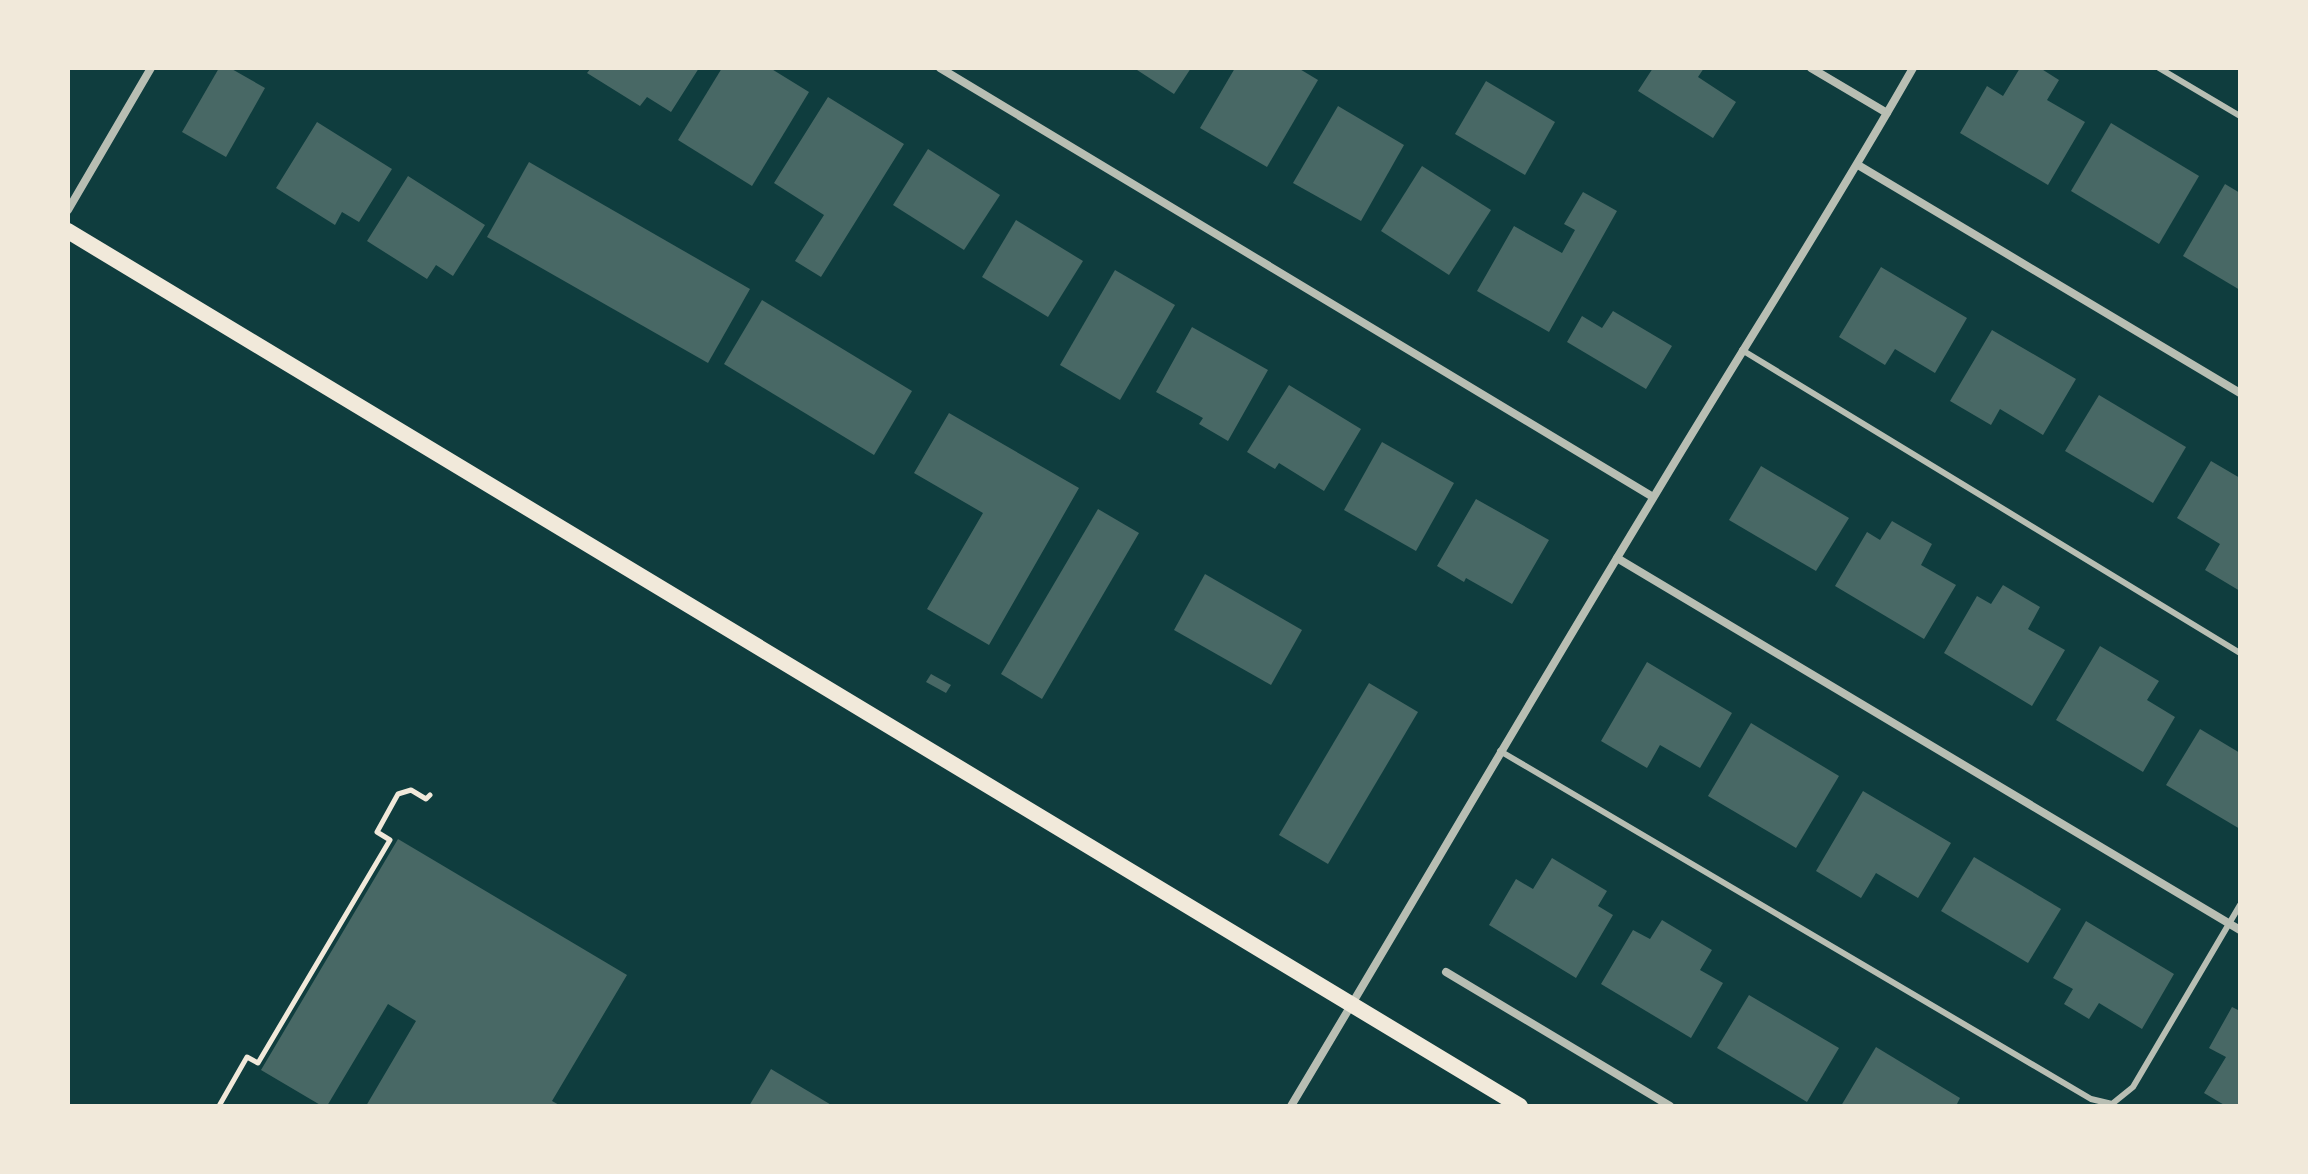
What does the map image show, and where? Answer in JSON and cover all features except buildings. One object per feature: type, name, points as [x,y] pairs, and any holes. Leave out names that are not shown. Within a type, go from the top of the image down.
[{"type":"main road","points":[[68,231],[1520,1106]]},
{"type":"street","points":[[68,210],[151,68]]},
{"type":"street","points":[[940,68],[1653,497]]},
{"type":"street","points":[[1811,68],[1887,113]]},
{"type":"street","points":[[1291,1106],[1500,751],[1742,350],[1858,165],[1913,68]]},
{"type":"street","points":[[1858,165],[2240,393]]},
{"type":"street","points":[[1617,558],[2240,930]]},
{"type":"street","points":[[1446,972],[1670,1106]]},
{"type":"lane","points":[[2159,68],[2240,116]]},
{"type":"lane","points":[[1742,350],[2240,653]]},
{"type":"lane","points":[[1500,751],[2091,1099],[2112,1104],[2133,1087],[2240,905]]},
{"type":"path","points":[[219,1106],[247,1057],[258,1063],[390,840],[377,832],[398,794],[411,790],[426,799],[430,795]]}]
